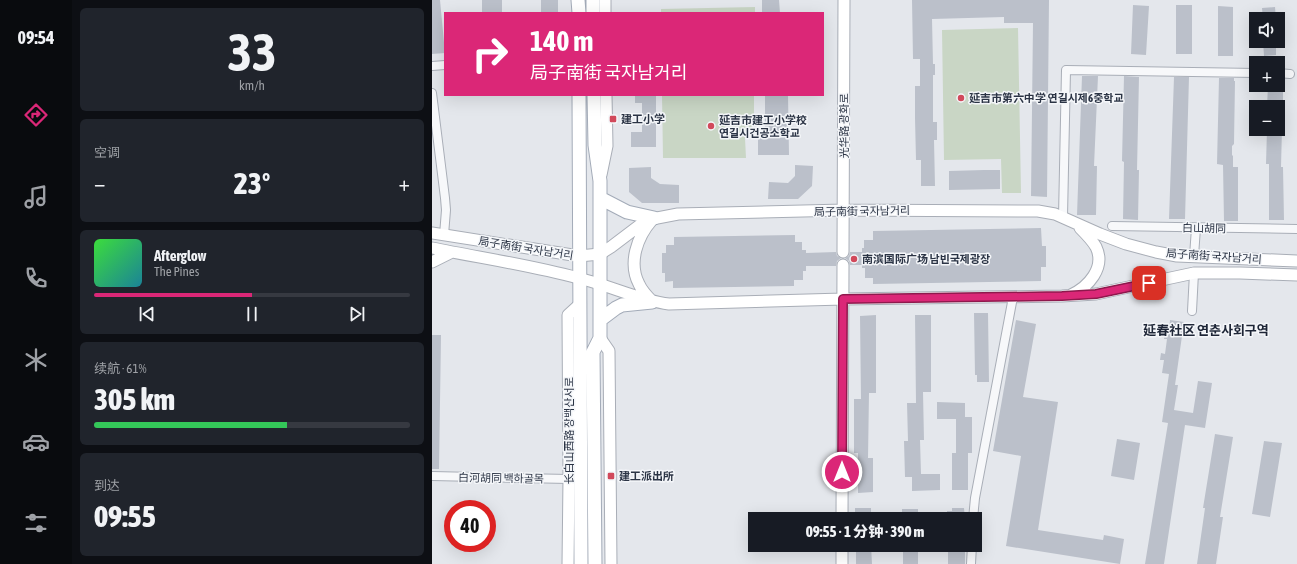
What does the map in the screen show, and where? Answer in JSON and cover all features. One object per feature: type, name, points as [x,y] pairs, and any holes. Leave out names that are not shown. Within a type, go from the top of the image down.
[{"type":"main road","points":[[578,0],[578,12]]},
{"type":"main road","points":[[593,0],[593,12]]},
{"type":"main road","points":[[605,0],[605,12]]},
{"type":"main road","name":"光华路 광화로","points":[[844,0],[844,252]]},
{"type":"main road","name":"长白山西路 장백산서로","points":[[579,96],[579,256],[581,278],[581,564]]},
{"type":"main road","points":[[594,96],[594,145],[600,181],[600,338],[593,352],[595,564]]},
{"type":"main road","points":[[600,181],[607,146],[606,96]]},
{"type":"main road","points":[[600,198],[627,212],[654,218],[643,232],[638,243],[635,252],[634,264],[638,284],[652,302]]},
{"type":"main road","name":"局子南街 국자남거리","points":[[432,233],[579,256],[600,254],[644,222],[654,218],[678,214],[844,210],[1038,211],[1056,214],[1076,224],[1126,244],[1156,252],[1177,256],[1297,262]]},
{"type":"main road","points":[[1069,296],[1079,291],[1088,283],[1095,272],[1098,260],[1096,247],[1091,239],[1076,224]]},
{"type":"main road","name":"局子南街 국자남거리","points":[[432,248],[558,272],[581,278],[652,302],[669,304],[843,299],[1069,296],[1111,291],[1194,273],[1297,275]]},
{"type":"main road","points":[[432,262],[452,252]]},
{"type":"main road","points":[[842,512],[844,265]]},
{"type":"main road","points":[[600,320],[616,308],[652,302]]},
{"type":"main road","name":"长白山西路 장백산서로","points":[[568,564],[568,315],[580,304]]},
{"type":"main road","points":[[600,338],[609,351],[611,564]]},
{"type":"main road","points":[[842,552],[842,564]]},
{"type":"street","points":[[432,66],[444,65]]},
{"type":"street","points":[[1063,217],[1066,70],[1249,73]]},
{"type":"street","points":[[1285,74],[1290,74]]},
{"type":"street","points":[[432,93],[445,198],[446,210],[444,235]]},
{"type":"street","name":"白山胡同","points":[[1112,226],[1297,229]]},
{"type":"street","points":[[1194,256],[1196,228]]},
{"type":"street","points":[[1192,311],[1194,273]]},
{"type":"street","points":[[974,512],[975,498],[1013,297]]},
{"type":"street","name":"白河胡同 백하골목","points":[[432,476],[569,479]]},
{"type":"street","points":[[971,564],[972,552]]},
{"type":"green space","points":[[755,7],[755,12],[661,12],[661,9]]},
{"type":"green space","points":[[1018,28],[1021,193],[1002,193],[1001,159],[944,160],[942,30]]},
{"type":"green space","points":[[662,96],[754,96],[754,119],[748,137],[745,138],[746,158],[663,158]]},
{"type":"building","points":[[432,0],[440,0],[444,53],[432,54]]},
{"type":"building","points":[[482,0],[502,0],[502,12],[482,12]]},
{"type":"building","points":[[541,0],[558,0],[558,12],[541,12]]},
{"type":"building","points":[[762,0],[779,0],[780,12],[762,12]]},
{"type":"building","points":[[912,0],[1049,0],[1047,197],[1031,196],[1033,23],[1004,23],[1004,17],[932,19],[933,64],[935,64],[935,75],[933,75],[933,122],[937,122],[937,140],[934,140],[935,186],[921,186],[921,160],[916,160],[915,118],[915,86],[920,86],[920,59],[913,59]]},
{"type":"building","points":[[1133,5],[1149,6],[1146,55],[1131,54]]},
{"type":"building","points":[[1176,5],[1192,5],[1192,54],[1176,54]]},
{"type":"building","points":[[1218,6],[1233,7],[1233,56],[1218,56]]},
{"type":"building","points":[[1275,7],[1275,12],[1262,12],[1262,8]]},
{"type":"building","points":[[1263,48],[1276,48],[1276,55],[1264,56]]},
{"type":"building","points":[[1082,76],[1098,76],[1094,166],[1097,166],[1096,215],[1077,215]]},
{"type":"building","points":[[1124,76],[1139,77],[1137,170],[1139,170],[1138,220],[1123,219],[1124,162],[1122,161]]},
{"type":"building","points":[[1174,77],[1189,77],[1185,219],[1169,219]]},
{"type":"building","points":[[1219,78],[1234,78],[1235,81],[1234,144],[1232,146],[1232,155],[1233,167],[1238,167],[1238,221],[1224,221],[1223,165],[1217,164]]},
{"type":"building","points":[[1268,92],[1283,92],[1283,100],[1267,100]]},
{"type":"building","points":[[635,96],[656,96],[656,147],[631,147],[631,132],[642,132],[642,103],[635,103]]},
{"type":"building","points":[[765,96],[788,96],[789,155],[758,155],[758,134],[765,134]]},
{"type":"building","points":[[1267,136],[1282,136],[1281,167],[1283,167],[1284,220],[1269,220],[1269,164],[1266,164]]},
{"type":"building","points":[[795,165],[813,166],[812,186],[798,199],[768,199],[769,182],[788,183],[795,176]]},
{"type":"building","points":[[651,167],[651,178],[660,184],[679,185],[679,203],[642,203],[629,192],[629,168]]},
{"type":"building","points":[[1000,170],[1000,189],[949,190],[949,171]]},
{"type":"building","points":[[1041,228],[1042,246],[1046,246],[1046,267],[1041,267],[1041,281],[873,284],[873,278],[865,278],[865,268],[862,268],[862,265],[850,265],[849,261],[845,258],[849,256],[850,252],[862,252],[862,248],[864,248],[864,240],[873,240],[873,231]]},
{"type":"building","points":[[795,235],[795,242],[802,242],[802,250],[806,250],[806,253],[836,252],[837,256],[841,258],[837,261],[836,266],[806,266],[806,271],[803,271],[803,280],[794,280],[794,286],[673,288],[673,281],[665,282],[665,273],[662,273],[662,253],[666,253],[666,245],[674,245],[674,237]]},
{"type":"building","points":[[974,313],[988,313],[989,382],[977,382],[977,375],[975,375]]},
{"type":"building","points":[[876,315],[876,393],[869,393],[868,458],[873,458],[873,492],[858,493],[858,453],[854,453],[854,399],[861,399],[860,316]]},
{"type":"building","points":[[915,315],[931,315],[931,392],[923,392],[924,440],[920,440],[921,474],[940,474],[940,490],[912,491],[912,477],[905,477],[904,441],[908,441],[907,403],[916,403]]},
{"type":"building","points":[[1016,320],[1036,324],[1023,397],[1058,402],[1038,530],[1103,540],[1104,535],[1124,539],[1120,564],[1006,546],[1021,456],[993,451]]},
{"type":"building","points":[[1170,320],[1184,322],[1175,385],[1178,385],[1174,410],[1193,413],[1198,381],[1212,383],[1205,428],[1185,425],[1164,564],[1145,564],[1168,423],[1162,422],[1169,374],[1162,373],[1164,360],[1160,360],[1161,353],[1165,354],[1167,339],[1164,339],[1165,331],[1169,332]]},
{"type":"building","points":[[432,335],[441,335],[439,469],[432,469]]},
{"type":"building","points":[[937,402],[965,403],[965,417],[972,417],[972,453],[968,453],[968,490],[952,490],[952,453],[956,453],[956,419],[937,419]]},
{"type":"building","points":[[1215,434],[1233,437],[1220,517],[1223,517],[1216,564],[1197,564],[1205,508],[1203,508]]},
{"type":"building","points":[[1117,439],[1140,443],[1134,480],[1111,476]]},
{"type":"building","points":[[1264,441],[1282,443],[1270,517],[1252,514]]},
{"type":"building","points":[[855,508],[871,508],[871,512],[855,512]]},
{"type":"building","points":[[952,508],[964,508],[964,512],[947,512],[952,511]]},
{"type":"building","points":[[902,509],[918,509],[918,512],[902,512]]},
{"type":"building","points":[[856,552],[871,552],[872,564],[856,564]]},
{"type":"building","points":[[903,552],[918,552],[918,564],[903,564]]},
{"type":"building","points":[[948,552],[965,552],[965,564],[948,564]]},
{"type":"place","name":"延吉市第六中学 연길시제6중학교","points":[[961,98]]},
{"type":"place","name":"建工小学","points":[[613,119]]},
{"type":"place","name":"延吉市建工小学校 연길시건공소학교","points":[[711,126]]},
{"type":"place","name":"南滨国际广场 남빈국제광장","points":[[854,259]]},
{"type":"place","name":"建工派出所","points":[[611,476]]},
{"type":"district","name":"延春社区 연춘사회구역","points":[[1206,330]]},
{"type":"route","points":[[842,472],[843,299],[1062,296],[1096,294],[1149,283]]}]
